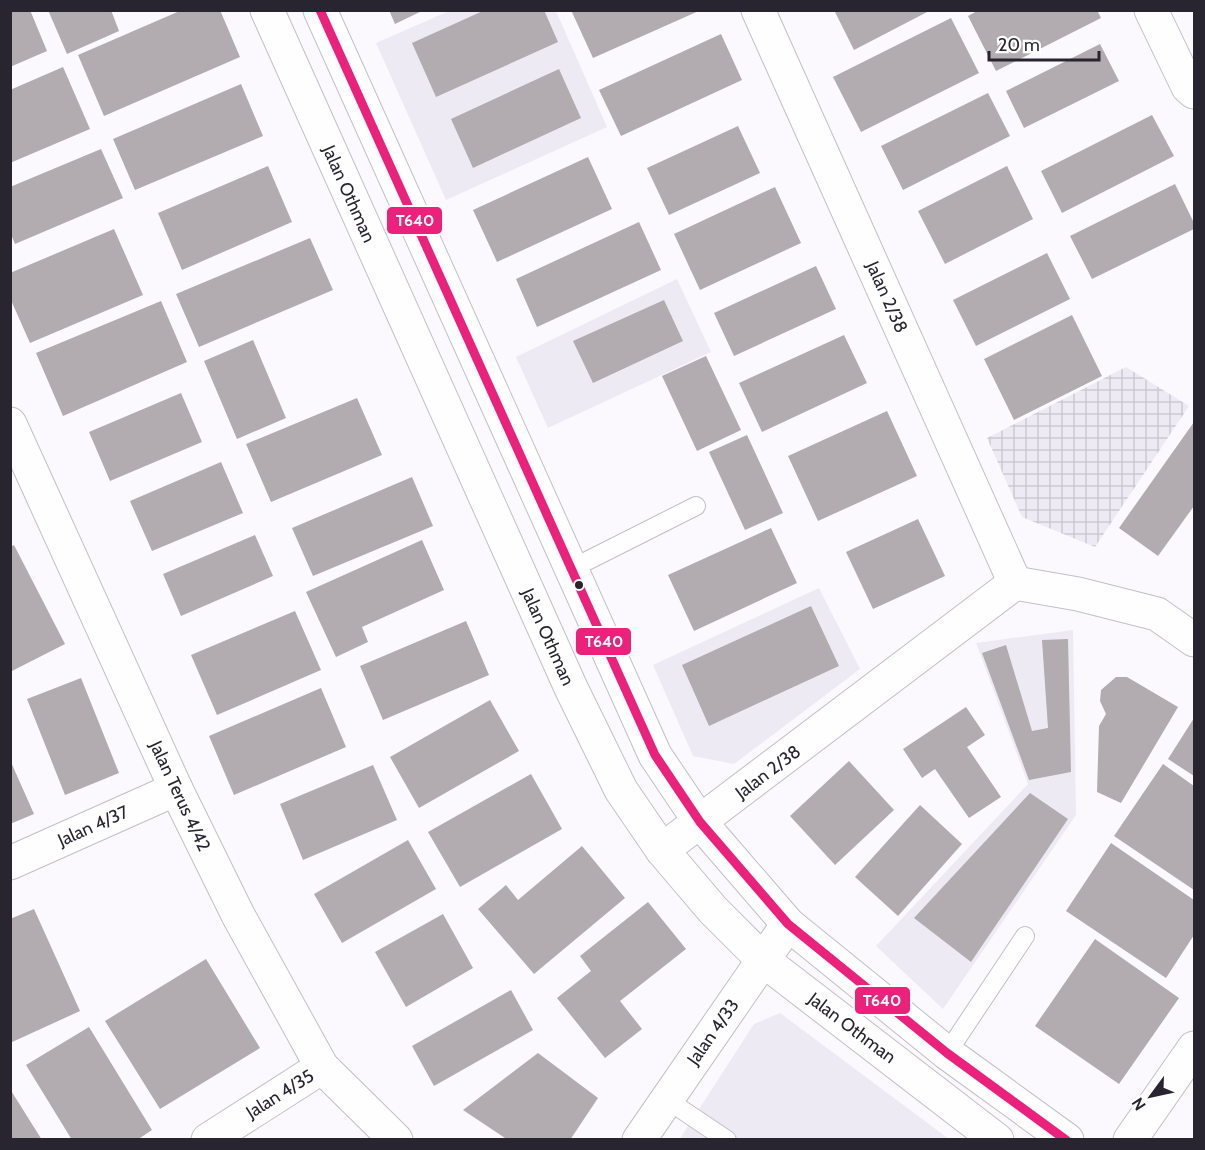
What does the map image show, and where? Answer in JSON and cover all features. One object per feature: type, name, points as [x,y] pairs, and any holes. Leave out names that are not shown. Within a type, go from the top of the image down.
[{"type":"street","name":"Jalan Othman","points":[[267,10],[571,688],[621,789],[662,850],[713,910],[763,960],[997,1140]]},
{"type":"street","points":[[320,10],[655,755],[700,822],[788,924],[948,1053],[1067,1140]]},
{"type":"street","name":"Jalan 2/38","points":[[662,850],[1016,583],[758,10]]},
{"type":"street","points":[[1151,10],[1188,87],[1194,92]]},
{"type":"street","name":"Jalan Terus 4/42","points":[[10,424],[21,474],[238,915],[322,1067],[396,1140]]},
{"type":"street","points":[[1016,583],[1078,594],[1157,615],[1194,640]]},
{"type":"street","name":"Jalan 4/37","points":[[10,863],[176,789]]},
{"type":"street","name":"Jalan 4/33","points":[[639,1140],[788,924]]},
{"type":"street","points":[[1130,1140],[1194,1048]]},
{"type":"street","name":"Jalan 4/35","points":[[208,1140],[322,1067]]},
{"type":"lane","points":[[571,569],[696,506]]},
{"type":"lane","points":[[948,1053],[1025,936]]},
{"type":"lane","points":[[666,1099],[727,1140]]},
{"type":"shaded area","points":[[449,11],[556,11],[607,127],[446,200],[376,43]]},
{"type":"shaded area","points":[[677,279],[711,352],[548,428],[516,357]]},
{"type":"shaded area","points":[[1126,367],[1189,406],[1095,547],[1022,517],[987,438]]},
{"type":"shaded area","points":[[819,588],[860,669],[734,764],[693,756],[653,665]]},
{"type":"shaded area","points":[[1073,630],[1076,815],[943,1009],[876,946],[1028,784],[976,643]]},
{"type":"shaded area","points":[[780,1013],[949,1139],[679,1140],[754,1024]]},
{"type":"building","points":[[10,10],[30,10],[47,51],[10,67]]},
{"type":"building","points":[[48,10],[111,10],[119,31],[67,54]]},
{"type":"building","points":[[182,10],[220,10],[240,57],[104,116],[78,55]]},
{"type":"building","points":[[389,10],[424,10],[395,24]]},
{"type":"building","points":[[485,10],[544,10],[558,42],[436,97],[412,43]]},
{"type":"building","points":[[571,10],[701,10],[593,58]]},
{"type":"building","points":[[834,10],[931,10],[854,50]]},
{"type":"building","points":[[979,10],[1097,10],[1101,18],[996,71],[968,16]]},
{"type":"building","points":[[951,18],[979,73],[861,132],[833,77]]},
{"type":"building","points":[[721,34],[742,80],[621,136],[599,90]]},
{"type":"building","points":[[1100,44],[1119,81],[1024,128],[1006,91]]},
{"type":"building","points":[[63,67],[90,129],[10,163],[10,90]]},
{"type":"building","points":[[559,69],[581,118],[473,168],[451,119]]},
{"type":"building","points":[[241,84],[263,136],[135,190],[113,139]]},
{"type":"building","points":[[988,93],[1010,136],[903,190],[881,146]]},
{"type":"building","points":[[1152,115],[1174,156],[1062,213],[1041,171]]},
{"type":"building","points":[[738,126],[760,173],[669,215],[647,168]]},
{"type":"building","points":[[101,149],[123,198],[15,244],[10,232],[10,187]]},
{"type":"building","points":[[588,157],[612,209],[497,262],[473,210]]},
{"type":"building","points":[[268,166],[292,222],[182,270],[158,213]]},
{"type":"building","points":[[1007,166],[1033,219],[945,264],[918,211]]},
{"type":"building","points":[[1175,184],[1194,223],[1194,229],[1092,279],[1070,236]]},
{"type":"building","points":[[775,187],[801,243],[700,290],[674,234]]},
{"type":"building","points":[[639,222],[661,270],[537,327],[516,279]]},
{"type":"building","points":[[114,229],[143,295],[30,343],[10,298],[10,273]]},
{"type":"building","points":[[310,238],[333,290],[199,347],[176,294]]},
{"type":"building","points":[[1047,253],[1070,299],[976,346],[953,300]]},
{"type":"building","points":[[816,266],[836,309],[734,356],[714,313]]},
{"type":"building","points":[[664,300],[683,341],[593,383],[573,341]]},
{"type":"building","points":[[161,301],[187,362],[63,416],[36,353]]},
{"type":"building","points":[[1072,315],[1102,376],[1014,420],[984,359]]},
{"type":"building","points":[[844,335],[867,383],[762,432],[739,383]]},
{"type":"building","points":[[253,340],[286,418],[237,439],[204,361]]},
{"type":"building","points":[[706,356],[741,430],[697,451],[662,376]]},
{"type":"building","points":[[181,393],[202,442],[110,481],[89,432]]},
{"type":"building","points":[[357,398],[382,455],[271,502],[246,444]]},
{"type":"building","points":[[887,411],[917,476],[818,521],[788,456]]},
{"type":"building","points":[[1194,422],[1194,506],[1158,556],[1119,528]]},
{"type":"building","points":[[747,435],[783,513],[745,530],[709,452]]},
{"type":"building","points":[[221,462],[243,513],[152,551],[130,501]]},
{"type":"building","points":[[412,477],[433,526],[313,576],[292,528]]},
{"type":"building","points":[[918,519],[945,576],[873,609],[846,552]]},
{"type":"building","points":[[771,528],[797,583],[694,631],[668,575]]},
{"type":"building","points":[[255,535],[273,576],[181,616],[163,574]]},
{"type":"building","points":[[422,540],[444,590],[362,627],[368,642],[336,657],[306,592]]},
{"type":"building","points":[[14,545],[65,644],[10,672],[10,547]]},
{"type":"building","points":[[811,606],[839,666],[709,726],[682,665]]},
{"type":"building","points":[[295,611],[321,670],[217,715],[191,655]]},
{"type":"building","points":[[466,621],[489,675],[383,720],[360,666]]},
{"type":"building","points":[[1068,639],[1071,772],[1029,780],[982,653],[1006,645],[1032,731],[1048,728],[1042,640]]},
{"type":"building","points":[[1116,677],[1127,677],[1178,707],[1121,803],[1097,792],[1099,726],[1106,714],[1100,701],[1101,690]]},
{"type":"building","points":[[81,678],[119,773],[65,795],[27,699]]},
{"type":"building","points":[[321,688],[346,747],[234,795],[209,736]]},
{"type":"building","points":[[490,700],[519,751],[419,808],[390,757]]},
{"type":"building","points":[[966,707],[985,735],[967,747],[1001,797],[969,818],[935,769],[922,778],[903,749]]},
{"type":"building","points":[[1194,718],[1194,776],[1168,759]]},
{"type":"building","points":[[10,760],[34,814],[10,824]]},
{"type":"building","points":[[849,761],[894,810],[835,865],[790,816]]},
{"type":"building","points":[[1163,764],[1194,786],[1194,890],[1114,836]]},
{"type":"building","points":[[373,765],[397,820],[303,860],[280,804]]},
{"type":"building","points":[[531,774],[562,829],[460,887],[428,832]]},
{"type":"building","points":[[1030,793],[1068,819],[971,962],[914,918]]},
{"type":"building","points":[[920,805],[962,844],[898,916],[855,877]]},
{"type":"building","points":[[408,840],[436,889],[342,943],[314,894]]},
{"type":"building","points":[[1111,843],[1194,900],[1194,935],[1166,978],[1066,911]]},
{"type":"building","points":[[582,846],[625,898],[534,974],[478,909],[506,885],[518,900]]},
{"type":"building","points":[[648,902],[686,949],[620,1001],[642,1029],[605,1058],[557,998],[591,971],[580,956]]},
{"type":"building","points":[[34,909],[80,1011],[10,1043],[10,919]]},
{"type":"building","points":[[443,914],[473,968],[406,1007],[375,952]]},
{"type":"building","points":[[1095,939],[1179,998],[1119,1084],[1035,1026]]},
{"type":"building","points":[[206,959],[260,1048],[160,1109],[105,1021]]},
{"type":"building","points":[[511,990],[533,1030],[434,1086],[412,1046]]},
{"type":"building","points":[[89,1027],[152,1130],[137,1140],[72,1140],[26,1065]]},
{"type":"building","points":[[538,1053],[598,1098],[570,1140],[508,1140],[463,1110]]},
{"type":"building","points":[[10,1089],[42,1140],[10,1140]]},
{"type":"transit line","name":"T640","points":[[320,10],[655,755],[700,822],[788,924],[947,1053],[1066,1140]]}]
